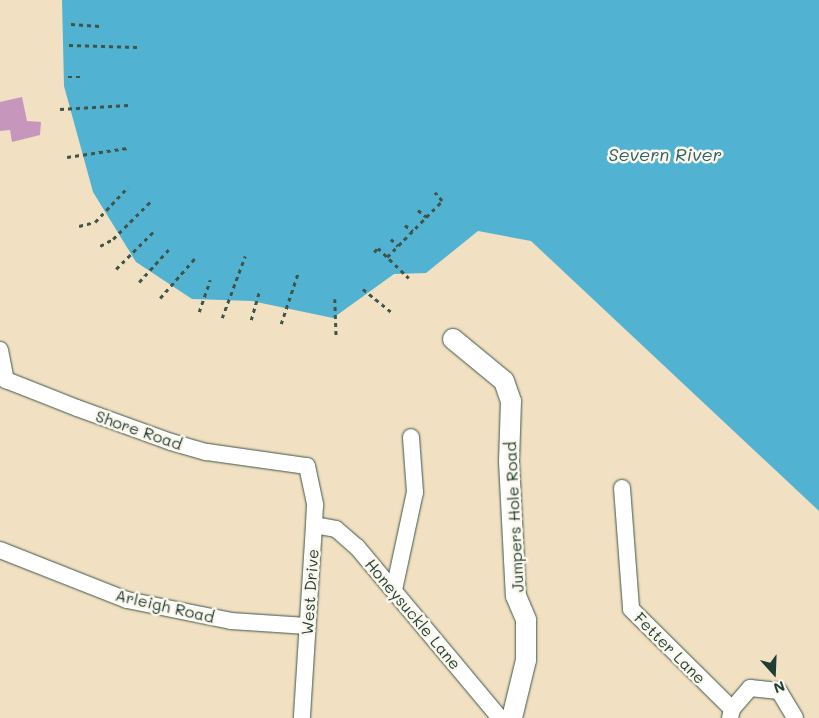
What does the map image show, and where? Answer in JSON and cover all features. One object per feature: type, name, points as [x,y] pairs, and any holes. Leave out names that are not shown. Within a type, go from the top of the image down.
[{"type":"street","name":"Jumpers Hole Road","points":[[453,339],[504,381],[512,401],[509,461],[515,587],[526,620],[526,660],[512,718]]},
{"type":"street","name":"Shore Road","points":[[0,350],[2,382],[170,442],[226,457],[307,466]]},
{"type":"street","points":[[394,590],[415,492],[410,437]]},
{"type":"street","name":"West Drive","points":[[302,718],[314,525],[314,505],[307,466]]},
{"type":"street","name":"Fetter Lane","points":[[622,488],[631,609],[731,714]]},
{"type":"street","name":"Honeysuckle Lane","points":[[314,525],[336,529],[357,547],[500,718]]},
{"type":"street","name":"Arleigh Road","points":[[0,550],[127,600],[231,621],[308,626]]},
{"type":"street","points":[[731,714],[750,688],[779,691],[795,718]]},
{"type":"path","points":[[72,24],[100,26]]},
{"type":"path","points":[[69,45],[137,47]]},
{"type":"path","points":[[68,77],[81,77]]},
{"type":"path","points":[[60,109],[129,105]]},
{"type":"path","points":[[66,157],[127,148]]},
{"type":"path","points":[[79,226],[95,222],[128,186]]},
{"type":"path","points":[[387,257],[442,200],[435,193]]},
{"type":"path","points":[[100,246],[113,239],[151,201]]},
{"type":"path","points":[[418,210],[427,217]]},
{"type":"path","points":[[405,225],[413,231]]},
{"type":"path","points":[[116,269],[154,231]]},
{"type":"path","points":[[391,239],[398,246]]},
{"type":"path","points":[[374,252],[382,245]]},
{"type":"path","points":[[378,248],[408,278]]},
{"type":"path","points":[[139,282],[168,249]]},
{"type":"path","points":[[222,318],[245,256]]},
{"type":"path","points":[[160,298],[196,257]]},
{"type":"path","points":[[281,324],[298,273]]},
{"type":"path","points":[[199,312],[210,280]]},
{"type":"path","points":[[251,320],[260,289]]},
{"type":"path","points":[[363,289],[391,312]]},
{"type":"path","points":[[335,299],[336,336]]},
{"type":"water","name":"Severn River","points":[[62,0],[819,0],[819,511],[531,241],[478,231],[426,273],[394,274],[333,318],[252,301],[192,299],[136,262],[93,192],[64,86]]},
{"type":"building","points":[[22,97],[27,121],[41,122],[40,135],[12,142],[10,130],[0,131],[0,102]]}]
